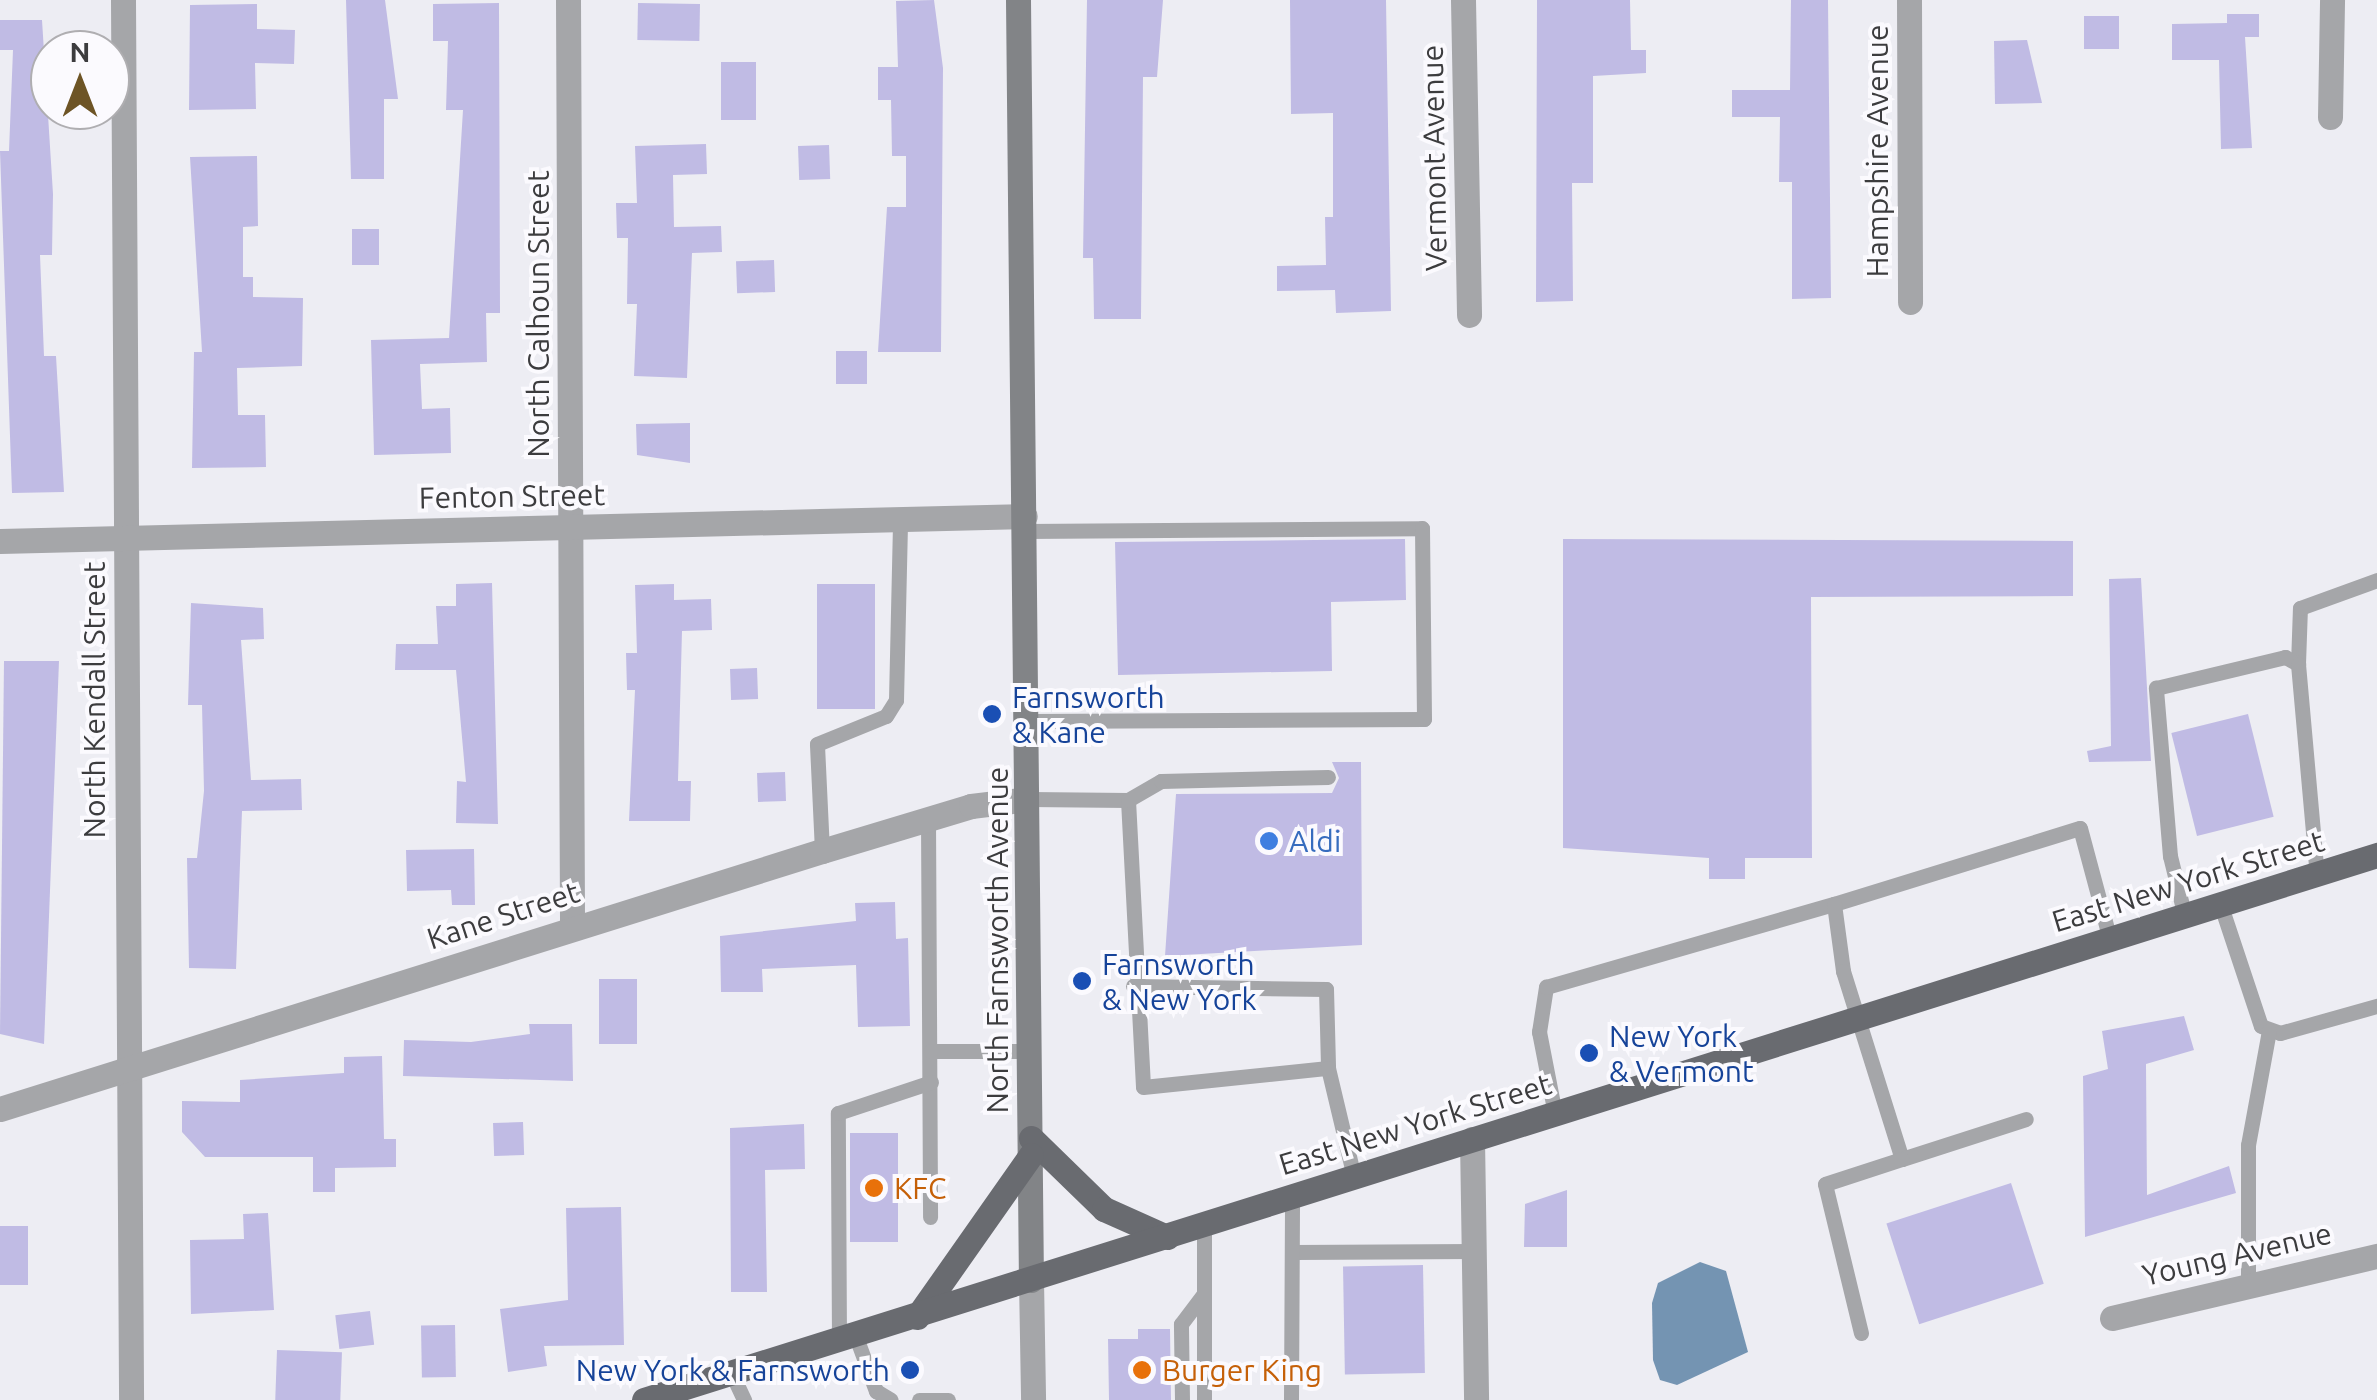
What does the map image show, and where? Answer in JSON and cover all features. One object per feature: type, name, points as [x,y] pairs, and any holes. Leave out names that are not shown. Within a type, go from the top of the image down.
[{"type":"main road","name":"North Farnsworth Avenue","points":[[1018,0],[1030,799],[1031,1280]]},
{"type":"main road","name":"East New York Street","points":[[644,1400],[2377,855]]},
{"type":"main road","points":[[917,1316],[1030,1146],[1104,1208],[1167,1236]]},
{"type":"street","name":"North Kendall Street","points":[[123,0],[128,539],[125,1072],[130,1400]]},
{"type":"street","name":"North Calhoun Street","points":[[568,0],[572,927]]},
{"type":"street","name":"Vermont Avenue","points":[[1463,0],[1469,315]]},
{"type":"street","name":"Hampshire Avenue","points":[[1909,0],[1910,302]]},
{"type":"street","points":[[2330,118],[2332,0]]},
{"type":"street","name":"Fenton Street","points":[[0,541],[900,519],[1025,523]]},
{"type":"street","name":"Kane Street","points":[[0,1110],[822,851],[928,819],[1030,799]]},
{"type":"street","points":[[1472,1139],[1476,1400]]},
{"type":"street","name":"Young Avenue","points":[[2112,1318],[2248,1280],[2377,1256]]},
{"type":"street","name":"North Farnsworth Avenue","points":[[1031,1280],[1033,1400]]},
{"type":"lane","points":[[822,851],[817,744],[886,716],[896,700],[900,519]]},
{"type":"lane","points":[[1025,523],[1422,528],[1424,718],[1029,722]]},
{"type":"lane","points":[[2317,875],[2298,664],[2300,608],[2377,580]]},
{"type":"lane","points":[[2185,917],[2170,856],[2156,688],[2285,657],[2298,664]]},
{"type":"lane","points":[[1030,799],[1128,800],[1162,781],[1328,778]]},
{"type":"lane","points":[[1128,800],[1133,986],[1143,1087],[1328,1068]]},
{"type":"lane","points":[[928,819],[930,1217]]},
{"type":"lane","points":[[1555,1114],[1539,1032],[1546,987],[2080,828],[2110,940]]},
{"type":"lane","points":[[1834,904],[1858,1018],[1902,1159]]},
{"type":"lane","points":[[2221,906],[2254,1015],[2268,1031]]},
{"type":"lane","points":[[1133,986],[1326,988],[1328,1068],[1354,1177]]},
{"type":"lane","points":[[2268,1031],[2377,1006]]},
{"type":"lane","points":[[2248,1280],[2248,1145],[2268,1031]]},
{"type":"lane","points":[[931,1052],[1030,1052]]},
{"type":"lane","points":[[890,1400],[876,1391],[847,1339],[838,1113],[931,1082]]},
{"type":"lane","points":[[1861,1333],[1825,1184],[2026,1119]]},
{"type":"lane","points":[[1290,1400],[1292,1196]]},
{"type":"lane","points":[[1204,1225],[1204,1400]]},
{"type":"lane","points":[[1294,1252],[1474,1251]]},
{"type":"lane","points":[[1182,1400],[1181,1324],[1204,1294]]},
{"type":"lane","points":[[732,1374],[744,1400]]},
{"type":"lane","points":[[919,1400],[948,1400]]},
{"type":"water","points":[[1700,1262],[1726,1271],[1748,1352],[1677,1385],[1660,1380],[1653,1360],[1652,1303],[1658,1283]]},
{"type":"building","points":[[346,0],[385,0],[398,99],[384,99],[384,179],[351,179]]},
{"type":"building","points":[[934,0],[943,68],[941,352],[878,352],[887,207],[906,207],[906,156],[892,156],[891,100],[878,100],[878,67],[898,67],[896,1]]},
{"type":"building","points":[[1087,0],[1163,0],[1157,77],[1143,77],[1141,319],[1094,319],[1093,258],[1083,258]]},
{"type":"building","points":[[1290,0],[1386,0],[1391,311],[1336,313],[1335,290],[1277,291],[1277,266],[1326,265],[1325,217],[1333,217],[1333,113],[1291,114]]},
{"type":"building","points":[[1537,0],[1630,0],[1631,50],[1646,50],[1646,73],[1593,76],[1593,183],[1572,183],[1573,301],[1536,302]]},
{"type":"building","points":[[1791,0],[1828,0],[1831,298],[1792,299],[1792,182],[1779,182],[1780,117],[1732,117],[1732,90],[1790,90]]},
{"type":"building","points":[[499,3],[500,313],[486,313],[487,362],[420,364],[422,409],[450,408],[451,453],[374,455],[371,340],[449,338],[463,110],[446,110],[448,41],[433,41],[433,4]]},
{"type":"building","points":[[638,3],[700,4],[699,41],[637,40]]},
{"type":"building","points":[[257,4],[257,29],[295,30],[294,64],[255,63],[256,109],[189,110],[190,5]]},
{"type":"building","points":[[2227,14],[2259,14],[2259,37],[2245,37],[2252,148],[2221,149],[2219,60],[2172,60],[2172,24],[2227,23]]},
{"type":"building","points":[[2084,16],[2119,16],[2119,49],[2084,49]]},
{"type":"building","points":[[0,20],[42,20],[43,30],[30,30],[30,130],[49,130],[52,255],[40,255],[44,356],[56,356],[64,492],[12,493],[0,151],[9,151],[13,50],[0,50]]},
{"type":"building","points":[[2027,40],[2042,103],[1995,104],[1994,41]]},
{"type":"building","points":[[721,62],[756,62],[756,120],[721,120]]},
{"type":"building","points":[[706,144],[707,174],[673,175],[674,227],[721,226],[722,252],[692,253],[687,378],[634,376],[637,304],[627,304],[628,238],[617,238],[616,203],[637,203],[635,146]]},
{"type":"building","points":[[829,145],[830,179],[799,180],[798,146]]},
{"type":"building","points":[[257,156],[258,226],[243,227],[243,277],[253,277],[253,297],[303,298],[302,366],[237,368],[238,415],[265,415],[266,467],[192,468],[194,352],[202,352],[190,157]]},
{"type":"building","points":[[352,229],[379,229],[379,265],[352,265]]},
{"type":"building","points":[[774,260],[775,292],[737,293],[736,261]]},
{"type":"building","points":[[836,351],[867,351],[867,384],[836,384]]},
{"type":"building","points":[[690,423],[690,463],[637,455],[636,424]]},
{"type":"building","points":[[1405,539],[1406,600],[1331,602],[1332,671],[1118,675],[1115,542]]},
{"type":"building","points":[[1563,539],[2073,541],[2073,596],[1811,597],[1812,858],[1745,858],[1745,879],[1709,879],[1709,858],[1563,848]]},
{"type":"building","points":[[2141,578],[2151,761],[2089,762],[2087,751],[2111,746],[2109,579]]},
{"type":"building","points":[[492,583],[498,824],[456,823],[457,781],[466,782],[456,670],[395,670],[396,644],[438,644],[436,606],[456,606],[456,584]]},
{"type":"building","points":[[674,584],[674,600],[711,599],[712,630],[682,631],[678,781],[691,781],[690,821],[629,821],[635,690],[627,690],[626,653],[637,653],[635,585]]},
{"type":"building","points":[[817,584],[875,584],[875,709],[817,709]]},
{"type":"building","points":[[191,603],[263,608],[264,639],[241,640],[251,780],[301,779],[302,810],[242,811],[236,969],[189,968],[187,858],[197,858],[204,791],[202,705],[188,705]]},
{"type":"building","points":[[4,661],[59,661],[44,1044],[0,1034]]},
{"type":"building","points":[[757,668],[758,699],[731,700],[730,669]]},
{"type":"building","points":[[2248,714],[2274,817],[2197,836],[2171,733]]},
{"type":"building","name":"Aldi","points":[[1332,762],[1361,762],[1362,945],[1165,956],[1176,794],[1332,793],[1339,778]]},
{"type":"building","points":[[785,772],[786,801],[758,802],[757,773]]},
{"type":"building","points":[[474,849],[475,905],[452,905],[451,890],[407,891],[406,850]]},
{"type":"building","points":[[895,902],[896,939],[908,938],[910,1026],[858,1027],[856,965],[762,969],[763,992],[721,992],[720,936],[856,921],[855,903]]},
{"type":"building","points":[[599,979],[637,979],[637,1044],[599,1044]]},
{"type":"building","points":[[2184,1016],[2194,1050],[2146,1064],[2147,1195],[2229,1166],[2236,1193],[2085,1237],[2083,1076],[2108,1069],[2102,1031]]},
{"type":"building","points":[[529,1024],[572,1024],[573,1081],[403,1076],[404,1040],[471,1042],[530,1034]]},
{"type":"building","points":[[382,1056],[384,1139],[396,1139],[396,1167],[335,1168],[335,1192],[313,1192],[313,1157],[205,1157],[182,1132],[182,1101],[240,1102],[240,1080],[344,1073],[344,1057]]},
{"type":"building","points":[[523,1122],[524,1155],[494,1156],[493,1123]]},
{"type":"building","points":[[804,1124],[805,1169],[765,1170],[767,1292],[731,1292],[730,1128]]},
{"type":"building","name":"KFC","points":[[850,1133],[898,1133],[898,1242],[850,1242]]},
{"type":"building","points":[[2011,1183],[2044,1284],[1919,1324],[1886,1223]]},
{"type":"building","points":[[1567,1190],[1567,1247],[1524,1247],[1525,1204]]},
{"type":"building","points":[[621,1207],[624,1345],[544,1346],[547,1366],[508,1372],[500,1309],[568,1300],[566,1208]]},
{"type":"building","points":[[268,1213],[274,1310],[191,1314],[190,1240],[244,1239],[243,1214]]},
{"type":"building","points":[[0,1226],[28,1226],[28,1285],[0,1285]]},
{"type":"building","points":[[1423,1265],[1425,1373],[1345,1374],[1343,1266]]},
{"type":"building","points":[[370,1311],[374,1345],[339,1349],[335,1315]]},
{"type":"building","points":[[455,1325],[456,1377],[422,1378],[421,1326]]},
{"type":"building","name":"Burger King","points":[[1138,1329],[1170,1329],[1171,1400],[1109,1400],[1108,1339],[1138,1339]]},
{"type":"building","points":[[277,1350],[342,1352],[340,1400],[275,1400]]},
{"type":"place","name":"Farnsworth & Kane","points":[[992,714]]},
{"type":"place","name":"Aldi","points":[[1269,841]]},
{"type":"place","name":"Farnsworth & New York","points":[[1082,981]]},
{"type":"place","name":"New York & Vermont","points":[[1589,1053]]},
{"type":"place","name":"KFC","points":[[874,1188]]},
{"type":"place","name":"New York & Farnsworth","points":[[910,1370]]},
{"type":"place","name":"Burger King","points":[[1142,1370]]}]
